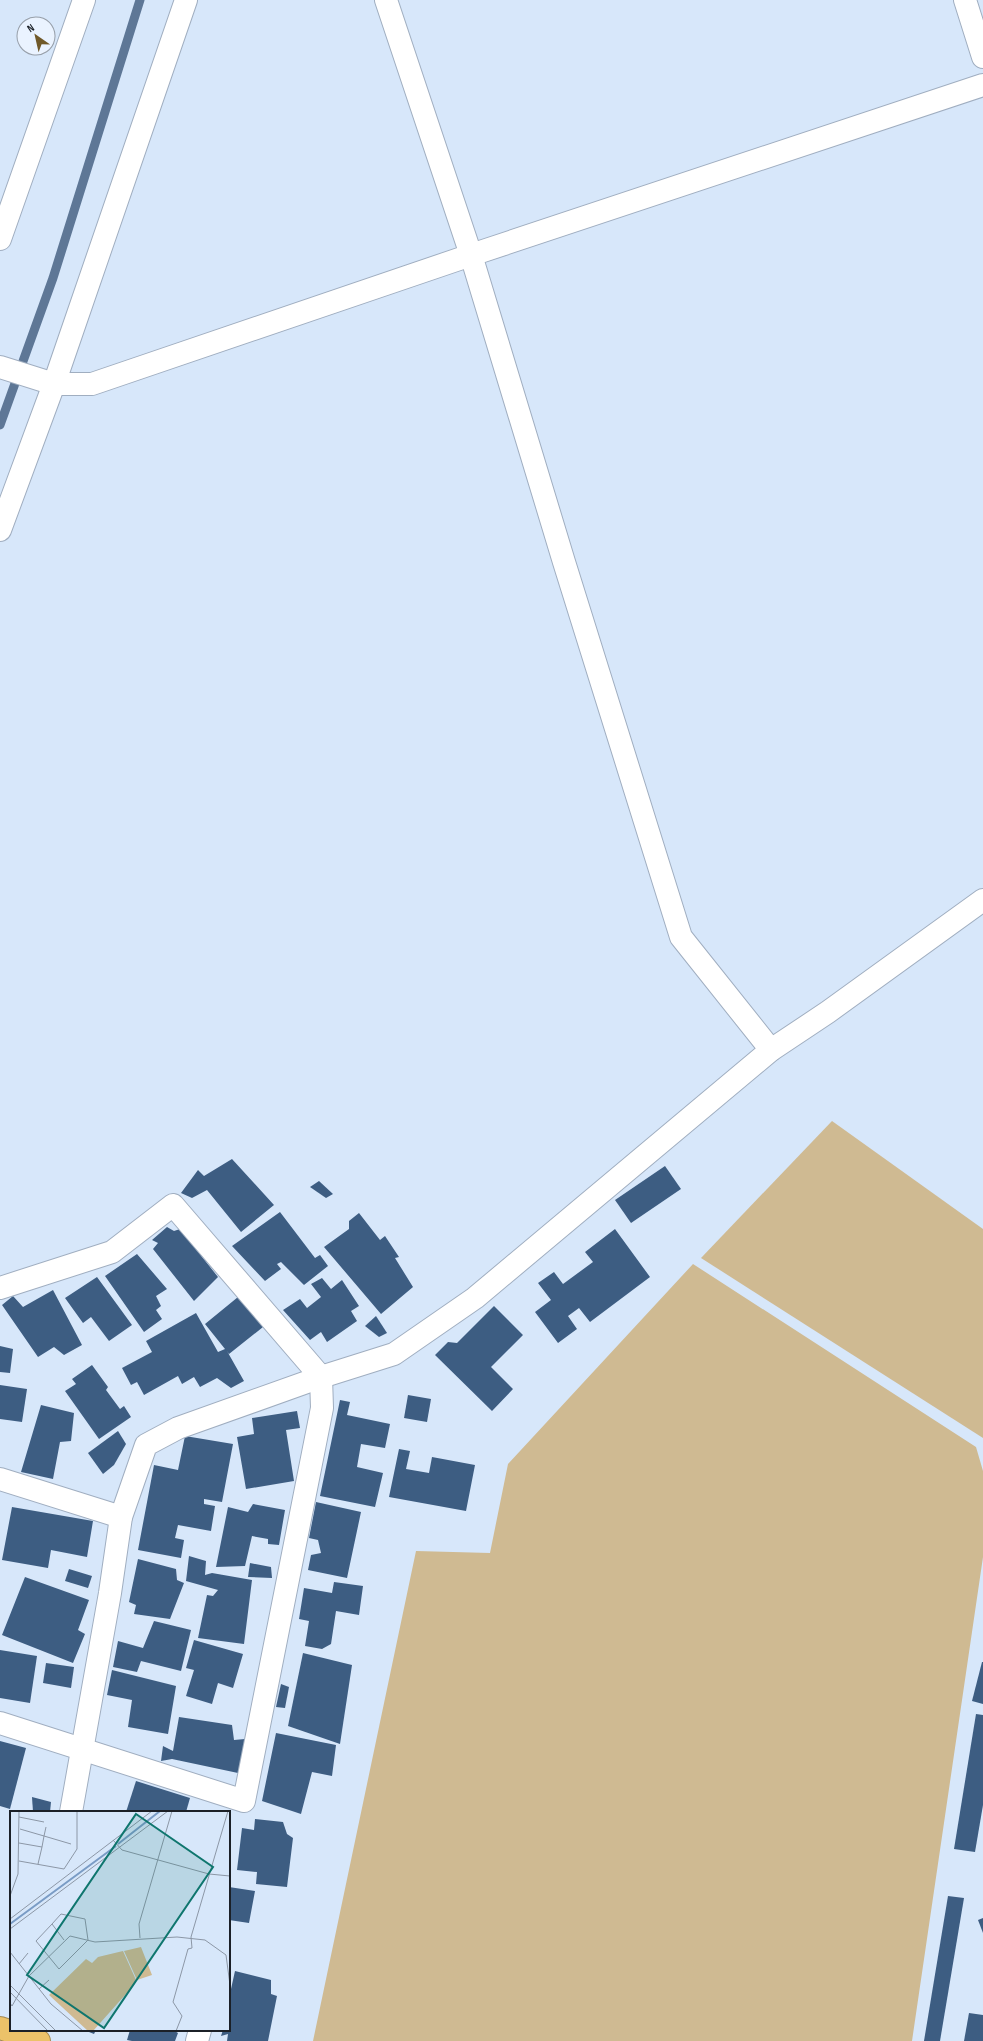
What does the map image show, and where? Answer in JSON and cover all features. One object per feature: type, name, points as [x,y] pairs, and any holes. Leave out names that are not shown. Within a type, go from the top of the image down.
[{"type":"highway","points":[[0,2028],[30,2037]]},
{"type":"street","points":[[0,239],[84,0]]},
{"type":"street","points":[[0,530],[54,384],[186,0]]},
{"type":"street","points":[[386,0],[472,255],[564,562],[681,937],[771,1050]]},
{"type":"street","points":[[965,0],[983,57]]},
{"type":"street","points":[[0,367],[54,384],[92,384],[472,255],[983,85]]},
{"type":"street","points":[[72,1811],[110,1593],[121,1517],[146,1445],[178,1428],[321,1377],[394,1354],[475,1298],[771,1050],[828,1012],[983,900]]},
{"type":"street","points":[[0,1288],[112,1252],[173,1205],[321,1377],[322,1408],[244,1801],[0,1723]]},
{"type":"street","points":[[0,1479],[121,1517]]},
{"type":"street","points":[[197,2041],[200,2031]]},
{"type":"shaded area","points":[[832,1121],[983,1229],[983,1438],[701,1258]]},
{"type":"shaded area","points":[[693,1264],[976,1447],[983,1471],[983,1557],[912,2041],[313,2041],[416,1551],[490,1553],[508,1464]]},
{"type":"building","points":[[232,1159],[274,1205],[241,1232],[207,1190],[192,1198],[181,1193],[198,1170],[204,1176]]},
{"type":"building","points":[[665,1166],[681,1189],[631,1223],[615,1200]]},
{"type":"building","points":[[319,1181],[333,1194],[326,1198],[310,1187]]},
{"type":"building","points":[[280,1212],[315,1258],[320,1255],[328,1266],[304,1285],[281,1262],[277,1264],[281,1269],[265,1281],[232,1246]]},
{"type":"building","points":[[359,1213],[380,1240],[385,1236],[399,1257],[395,1258],[413,1287],[381,1314],[324,1247],[349,1229],[349,1221]]},
{"type":"building","points":[[167,1227],[174,1231],[180,1229],[218,1277],[194,1301],[153,1249],[158,1243],[152,1240]]},
{"type":"building","points":[[615,1229],[650,1277],[590,1322],[579,1308],[568,1316],[577,1329],[558,1343],[535,1312],[551,1300],[538,1283],[554,1272],[563,1284],[593,1262],[585,1252]]},
{"type":"building","points":[[137,1254],[167,1289],[156,1296],[161,1306],[156,1310],[162,1319],[144,1332],[105,1276]]},
{"type":"building","points":[[97,1277],[132,1325],[109,1341],[91,1317],[83,1323],[65,1298]]},
{"type":"building","points":[[322,1278],[331,1289],[342,1280],[359,1306],[351,1311],[357,1321],[327,1342],[321,1332],[310,1340],[283,1310],[300,1299],[307,1308],[321,1297],[311,1284]]},
{"type":"building","points":[[53,1290],[82,1345],[64,1355],[54,1347],[38,1357],[2,1305],[13,1296],[23,1307]]},
{"type":"building","points":[[238,1297],[263,1327],[229,1354],[227,1351],[244,1381],[231,1388],[217,1378],[200,1387],[194,1377],[182,1384],[178,1376],[144,1395],[137,1382],[131,1385],[122,1368],[152,1352],[146,1341],[196,1313],[218,1352],[225,1349],[205,1324]]},
{"type":"building","points":[[494,1306],[523,1335],[491,1367],[513,1389],[492,1411],[435,1355],[448,1342],[457,1343]]},
{"type":"building","points":[[376,1316],[387,1333],[379,1337],[365,1326]]},
{"type":"building","points":[[0,1346],[13,1349],[10,1373],[0,1372]]},
{"type":"building","points":[[92,1365],[108,1387],[106,1390],[120,1409],[124,1406],[131,1417],[99,1439],[65,1391],[76,1384],[72,1379]]},
{"type":"building","points":[[0,1385],[27,1389],[22,1422],[0,1419]]},
{"type":"building","points":[[408,1395],[431,1399],[427,1422],[404,1418]]},
{"type":"building","points":[[340,1400],[350,1402],[347,1415],[390,1424],[385,1448],[361,1444],[357,1467],[383,1473],[375,1507],[320,1496]]},
{"type":"building","points":[[41,1405],[74,1413],[71,1441],[60,1442],[53,1479],[21,1472]]},
{"type":"building","points":[[297,1411],[300,1428],[286,1430],[294,1481],[246,1489],[237,1437],[254,1434],[252,1418]]},
{"type":"building","points":[[118,1431],[126,1444],[114,1465],[103,1474],[88,1453]]},
{"type":"building","points":[[185,1436],[233,1444],[222,1502],[204,1499],[204,1504],[215,1506],[211,1531],[178,1525],[175,1538],[184,1540],[181,1558],[138,1550],[154,1465],[178,1470]]},
{"type":"building","points":[[399,1449],[410,1451],[406,1469],[429,1473],[432,1457],[475,1465],[466,1511],[389,1497]]},
{"type":"building","points":[[316,1502],[361,1512],[347,1578],[308,1570],[311,1555],[321,1553],[318,1540],[309,1538]]},
{"type":"building","points":[[253,1504],[285,1510],[279,1545],[268,1544],[268,1539],[252,1536],[245,1566],[216,1567],[228,1507],[248,1512]]},
{"type":"building","points":[[12,1507],[93,1521],[87,1557],[51,1550],[48,1568],[2,1560]]},
{"type":"building","points":[[189,1556],[206,1561],[205,1575],[212,1573],[252,1580],[244,1644],[198,1638],[207,1595],[213,1596],[218,1590],[186,1581]]},
{"type":"building","points":[[138,1559],[176,1569],[177,1580],[184,1583],[170,1619],[134,1614],[136,1605],[129,1602]]},
{"type":"building","points":[[250,1563],[271,1567],[272,1578],[248,1577]]},
{"type":"building","points":[[69,1569],[92,1576],[88,1588],[65,1581]]},
{"type":"building","points":[[25,1577],[89,1600],[78,1630],[85,1634],[73,1663],[2,1635]]},
{"type":"building","points":[[334,1582],[363,1586],[359,1615],[336,1611],[331,1644],[322,1649],[305,1646],[309,1621],[299,1619],[304,1588],[332,1593]]},
{"type":"building","points":[[154,1621],[191,1630],[181,1671],[141,1661],[137,1672],[113,1667],[118,1641],[143,1648]]},
{"type":"building","points":[[194,1640],[243,1654],[233,1688],[218,1683],[212,1704],[186,1696],[194,1670],[186,1668]]},
{"type":"building","points":[[0,1650],[37,1656],[30,1703],[0,1698]]},
{"type":"building","points":[[303,1653],[352,1665],[340,1744],[288,1726]]},
{"type":"building","points":[[983,1662],[983,1704],[972,1701]]},
{"type":"building","points":[[46,1663],[74,1667],[71,1688],[43,1683]]},
{"type":"building","points":[[112,1670],[176,1686],[168,1734],[128,1727],[132,1700],[107,1695]]},
{"type":"building","points":[[281,1684],[289,1687],[285,1708],[276,1707]]},
{"type":"building","points":[[976,1714],[983,1715],[983,1805],[975,1852],[954,1849]]},
{"type":"building","points":[[179,1717],[232,1725],[234,1740],[245,1739],[238,1773],[172,1759],[161,1761],[163,1746],[173,1751]]},
{"type":"building","points":[[276,1733],[336,1745],[332,1776],[312,1772],[301,1814],[262,1801]]},
{"type":"building","points":[[0,1741],[26,1748],[10,1809],[0,1806]]},
{"type":"building","points":[[136,1781],[190,1798],[186,1811],[126,1811]]},
{"type":"building","points":[[32,1797],[51,1802],[50,1811],[33,1811]]},
{"type":"building","points":[[255,1819],[283,1822],[287,1834],[293,1838],[287,1887],[256,1884],[257,1872],[237,1870],[242,1828],[254,1830]]},
{"type":"building","points":[[230,1887],[255,1891],[249,1923],[230,1920]]},
{"type":"building","points":[[948,1896],[964,1898],[940,2041],[924,2041]]},
{"type":"building","points":[[983,1918],[983,1933],[978,1920]]},
{"type":"building","points":[[235,1971],[271,1980],[271,1994],[277,1996],[268,2041],[227,2041],[228,2034],[221,2036],[223,2031],[230,2031],[230,1994]]},
{"type":"building","points":[[969,2013],[983,2015],[983,2041],[964,2041]]},
{"type":"building","points":[[86,2031],[96,2031],[94,2034]]},
{"type":"building","points":[[130,2031],[175,2031],[178,2033],[175,2041],[127,2040]]},
{"type":"waterway","points":[[0,425],[53,278],[140,0]]}]
